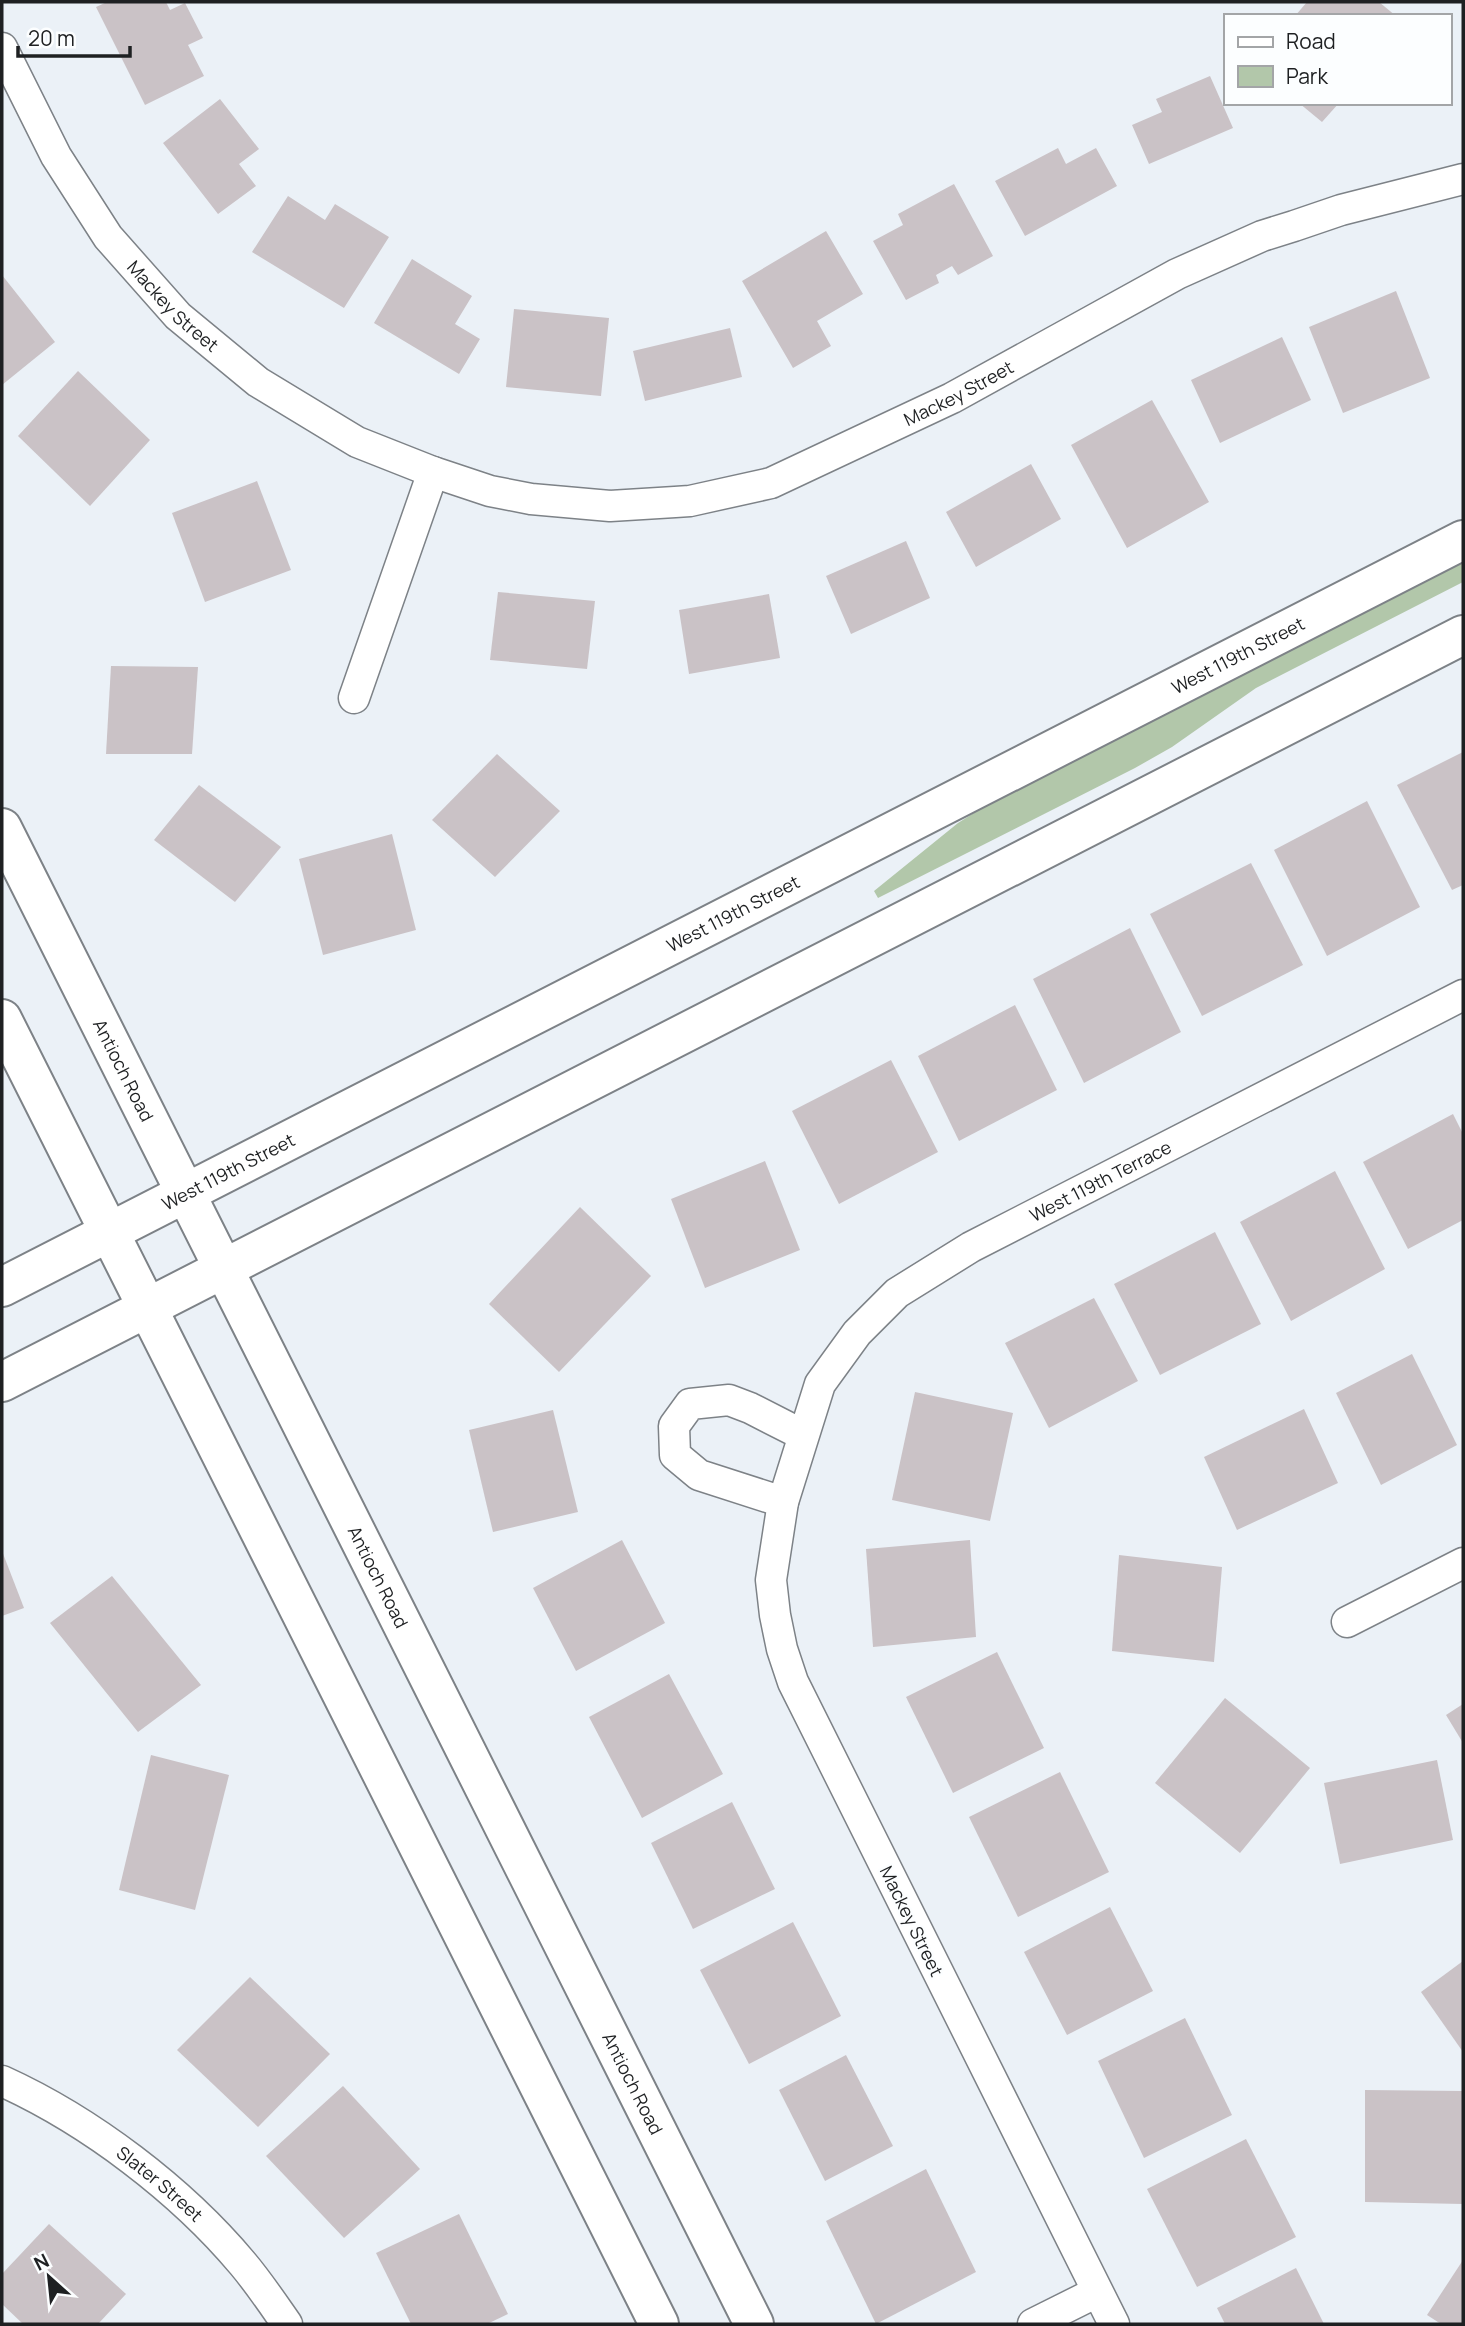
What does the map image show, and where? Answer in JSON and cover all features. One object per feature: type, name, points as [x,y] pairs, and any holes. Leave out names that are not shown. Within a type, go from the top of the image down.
[{"type":"main road","name":"West 119th Street","points":[[2,1287],[1463,540]]},
{"type":"main road","points":[[2,1382],[1463,635]]},
{"type":"main road","name":"Antioch Road","points":[[2,828],[754,2324]]},
{"type":"main road","points":[[2,1019],[659,2324]]},
{"type":"street","name":"Mackey Street","points":[[2,48],[56,156],[108,237],[178,316],[258,382],[357,442],[490,491],[531,499],[610,506],[690,500],[771,483],[953,398],[1177,274],[1262,236],[1340,210],[1463,178]]},
{"type":"street","points":[[354,698],[433,472]]},
{"type":"street","name":"West 119th Terrace","points":[[783,1503],[820,1384],[857,1333],[897,1293],[971,1247],[1463,995]]},
{"type":"street","points":[[783,1503],[699,1475],[675,1455],[674,1426],[690,1404],[729,1400],[803,1436]]},
{"type":"street","name":"Mackey Street","points":[[783,1503],[771,1580],[782,1649],[793,1682],[1114,2324]]},
{"type":"street","points":[[1347,1622],[1463,1563]]},
{"type":"street","name":"Slater Street","points":[[2,2081],[59,2110],[146,2170],[200,2218],[243,2264],[287,2324]]},
{"type":"street","points":[[1033,2324],[1097,2292]]},
{"type":"green space","points":[[1463,558],[1463,582],[1256,688],[1172,747],[1135,768],[878,898],[874,891],[958,823],[1004,794]]},
{"type":"building","points":[[107,2],[166,2],[170,10],[185,3],[203,38],[188,45],[204,76],[145,105],[96,7]]},
{"type":"building","points":[[1307,2],[1379,2],[1394,14],[1297,14]]},
{"type":"building","points":[[1210,76],[1233,128],[1149,164],[1132,125],[1162,112],[1156,99]]},
{"type":"building","points":[[220,99],[259,149],[239,164],[256,186],[218,214],[163,143]]},
{"type":"building","points":[[1301,105],[1337,105],[1322,122]]},
{"type":"building","points":[[1058,148],[1066,164],[1096,148],[1117,186],[1025,236],[995,181]]},
{"type":"building","points":[[954,184],[993,256],[958,275],[952,266],[936,275],[939,283],[906,300],[873,241],[903,225],[898,214]]},
{"type":"building","points":[[288,196],[325,220],[335,204],[389,237],[344,308],[252,252]]},
{"type":"building","points":[[826,231],[863,294],[817,321],[831,346],[793,368],[742,281]]},
{"type":"building","points":[[412,259],[472,296],[455,324],[480,339],[459,374],[374,323]]},
{"type":"building","points":[[2,275],[55,342],[2,385]]},
{"type":"building","points":[[1396,291],[1430,378],[1343,413],[1309,327]]},
{"type":"building","points":[[514,309],[609,318],[601,396],[506,387]]},
{"type":"building","points":[[730,328],[742,377],[645,401],[633,351]]},
{"type":"building","points":[[1282,337],[1311,400],[1220,443],[1191,380]]},
{"type":"building","points":[[78,371],[150,440],[90,506],[18,436]]},
{"type":"building","points":[[1152,400],[1209,502],[1127,548],[1071,445]]},
{"type":"building","points":[[1031,464],[1061,519],[976,567],[946,512]]},
{"type":"building","points":[[257,481],[291,570],[205,602],[172,513]]},
{"type":"building","points":[[906,541],[930,598],[851,634],[826,576]]},
{"type":"building","points":[[498,592],[595,601],[587,669],[490,660]]},
{"type":"building","points":[[769,594],[780,658],[689,674],[679,610]]},
{"type":"building","points":[[111,666],[198,667],[192,754],[106,754]]},
{"type":"building","points":[[1463,752],[1463,885],[1452,890],[1397,785]]},
{"type":"building","points":[[497,754],[560,811],[495,877],[432,820]]},
{"type":"building","points":[[199,785],[281,847],[235,902],[154,840]]},
{"type":"building","points":[[1367,801],[1420,907],[1327,956],[1274,850]]},
{"type":"building","points":[[392,834],[416,930],[323,955],[299,859]]},
{"type":"building","points":[[1251,863],[1303,965],[1202,1016],[1150,914]]},
{"type":"building","points":[[1130,928],[1181,1032],[1084,1083],[1033,979]]},
{"type":"building","points":[[1015,1005],[1057,1090],[959,1141],[918,1056]]},
{"type":"building","points":[[891,1060],[938,1152],[839,1204],[792,1111]]},
{"type":"building","points":[[1453,1114],[1463,1134],[1463,1220],[1408,1249],[1363,1162]]},
{"type":"building","points":[[765,1161],[800,1250],[705,1288],[671,1199]]},
{"type":"building","points":[[1335,1171],[1385,1269],[1291,1321],[1240,1222]]},
{"type":"building","points":[[580,1207],[651,1276],[559,1372],[489,1304]]},
{"type":"building","points":[[1215,1232],[1261,1324],[1160,1375],[1114,1284]]},
{"type":"building","points":[[1094,1298],[1138,1381],[1049,1428],[1005,1343]]},
{"type":"building","points":[[1412,1354],[1457,1445],[1381,1485],[1336,1393]]},
{"type":"building","points":[[915,1392],[1013,1413],[990,1521],[892,1500]]},
{"type":"building","points":[[1304,1409],[1338,1483],[1237,1530],[1204,1457]]},
{"type":"building","points":[[553,1410],[578,1512],[493,1532],[469,1430]]},
{"type":"building","points":[[622,1540],[665,1623],[576,1671],[533,1588]]},
{"type":"building","points":[[970,1540],[976,1637],[873,1647],[866,1549]]},
{"type":"building","points":[[2,1551],[24,1608],[2,1616]]},
{"type":"building","points":[[1119,1555],[1222,1567],[1214,1662],[1112,1651]]},
{"type":"building","points":[[112,1576],[201,1685],[138,1732],[50,1623]]},
{"type":"building","points":[[997,1652],[1044,1748],[953,1793],[906,1697]]},
{"type":"building","points":[[669,1674],[723,1774],[642,1818],[589,1717]]},
{"type":"building","points":[[1225,1698],[1310,1768],[1240,1853],[1155,1783]]},
{"type":"building","points":[[1463,1704],[1463,1743],[1446,1715]]},
{"type":"building","points":[[151,1755],[229,1775],[195,1910],[119,1890]]},
{"type":"building","points":[[1437,1760],[1453,1840],[1340,1864],[1324,1783]]},
{"type":"building","points":[[1060,1772],[1109,1872],[1018,1917],[969,1817]]},
{"type":"building","points":[[732,1802],[775,1889],[693,1929],[651,1843]]},
{"type":"building","points":[[1110,1907],[1153,1991],[1067,2035],[1024,1952]]},
{"type":"building","points":[[793,1922],[841,2016],[749,2064],[700,1970]]},
{"type":"building","points":[[1463,1961],[1463,2052],[1421,1992]]},
{"type":"building","points":[[250,1977],[330,2054],[258,2127],[177,2050]]},
{"type":"building","points":[[1185,2018],[1232,2115],[1144,2158],[1098,2061]]},
{"type":"building","points":[[846,2055],[893,2146],[825,2181],[779,2090]]},
{"type":"building","points":[[343,2086],[420,2169],[344,2238],[266,2156]]},
{"type":"building","points":[[1365,2090],[1463,2091],[1463,2204],[1365,2202]]},
{"type":"building","points":[[1246,2139],[1296,2237],[1197,2287],[1147,2189]]},
{"type":"building","points":[[926,2169],[976,2272],[876,2324],[826,2221]]},
{"type":"building","points":[[459,2214],[508,2314],[487,2324],[411,2324],[376,2253]]},
{"type":"building","points":[[49,2224],[126,2294],[98,2324],[23,2324],[2,2304],[2,2274]]},
{"type":"building","points":[[1463,2260],[1463,2324],[1441,2324],[1427,2315]]},
{"type":"building","points":[[1296,2268],[1324,2324],[1225,2324],[1217,2308]]}]
